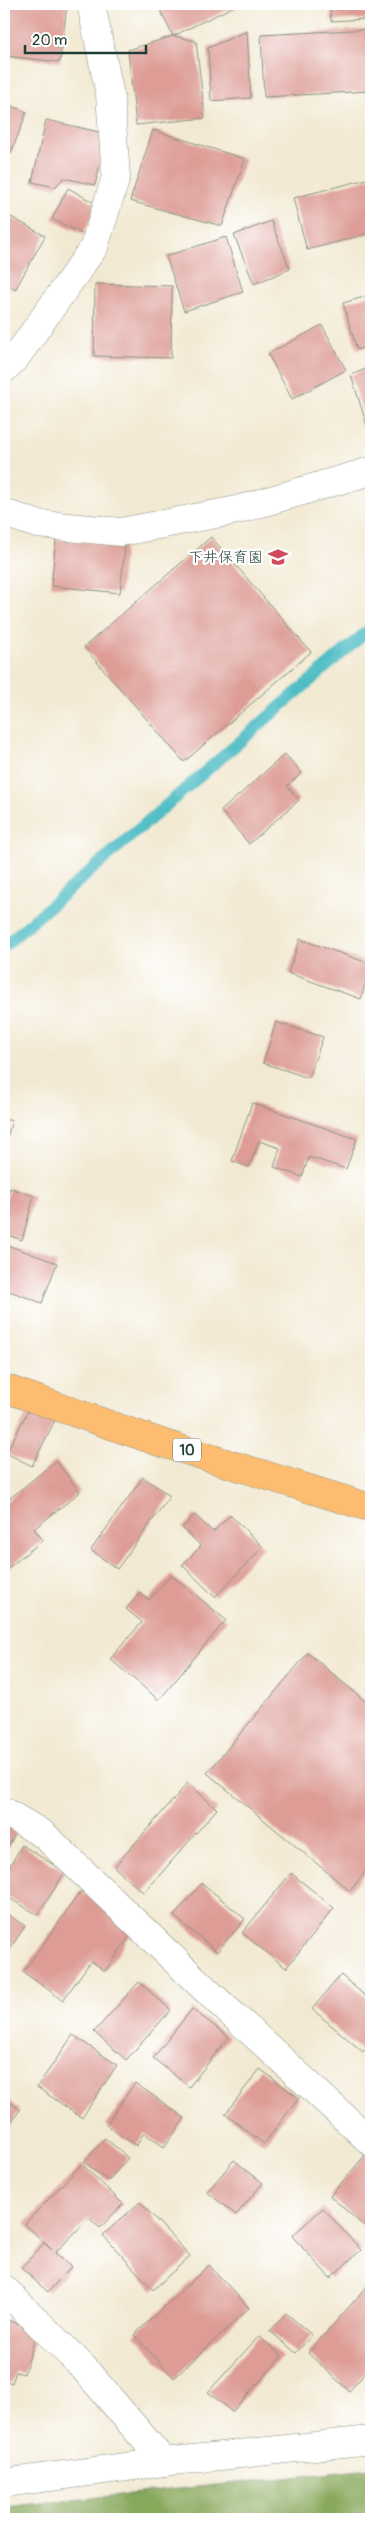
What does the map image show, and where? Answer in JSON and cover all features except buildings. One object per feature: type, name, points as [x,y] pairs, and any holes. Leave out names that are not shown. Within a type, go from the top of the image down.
[{"type":"highway","name":"10","points":[[4,1388],[162,1443],[371,1508]]},
{"type":"street","points":[[4,369],[17,356],[94,247],[116,177],[110,95],[91,4]]},
{"type":"street","points":[[4,512],[37,524],[121,532],[237,510],[371,471]]},
{"type":"street","points":[[4,1811],[44,1835],[208,1992],[371,2142]]},
{"type":"street","points":[[4,2289],[83,2367],[164,2462]]},
{"type":"street","points":[[4,2483],[164,2462],[371,2440]]},
{"type":"green space","points":[[371,2469],[371,2514],[333,2519],[4,2519],[4,2507]]},
{"type":"waterway","points":[[4,946],[371,628]]},
{"type":"place","name":"下井保育園","points":[[278,557]]}]
